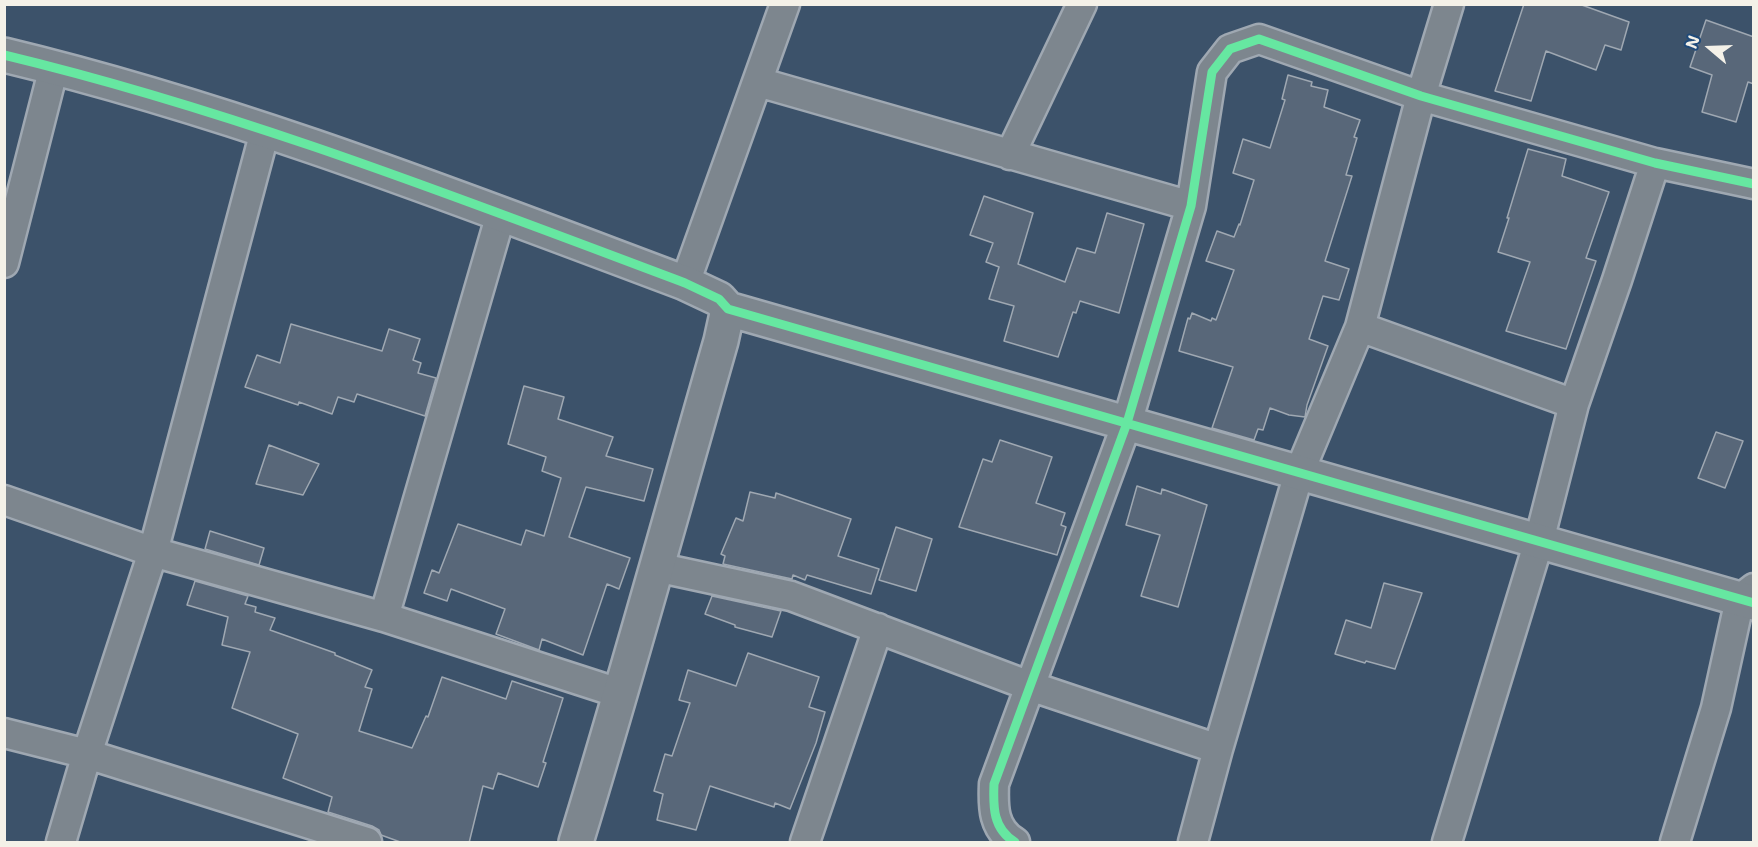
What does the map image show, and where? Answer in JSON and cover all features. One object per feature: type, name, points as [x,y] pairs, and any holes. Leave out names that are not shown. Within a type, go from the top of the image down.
[{"type":"street","points":[[685,283],[785,4]]},
{"type":"street","points":[[1010,155],[1083,4]]},
{"type":"street","points":[[1193,843],[1218,749],[1299,473],[1360,327],[1421,96],[1449,4]]},
{"type":"street","points":[[1015,843],[1007,838],[996,821],[993,806],[994,784],[1127,423],[1191,206],[1212,72],[1230,49],[1259,39],[1421,96],[1655,163],[1754,184]]},
{"type":"street","points":[[4,55],[158,97],[265,131],[501,214],[685,283],[719,298],[728,309],[1539,541],[1749,597],[1675,843]]},
{"type":"street","points":[[4,262],[54,67]]},
{"type":"street","points":[[758,82],[1191,206]]},
{"type":"street","points":[[61,843],[87,754],[153,552],[265,131]]},
{"type":"street","points":[[1447,843],[1539,541],[1574,405],[1655,163]]},
{"type":"street","points":[[384,617],[501,214]]},
{"type":"street","points":[[576,843],[622,694],[728,309]]},
{"type":"street","points":[[1360,327],[1574,405]]},
{"type":"street","points":[[4,500],[153,552],[384,617],[622,694]]},
{"type":"street","points":[[656,567],[791,597],[1030,686],[1218,749]]},
{"type":"street","points":[[805,843],[878,628]]},
{"type":"street","points":[[4,733],[87,754],[367,843]]},
{"type":"building","points":[[1524,4],[1579,4],[1629,22],[1621,50],[1605,45],[1596,70],[1546,51],[1531,101],[1495,91]]},
{"type":"building","points":[[1706,20],[1754,37],[1754,84],[1748,82],[1736,122],[1702,112],[1712,75],[1690,67]]},
{"type":"building","points":[[1288,75],[1312,82],[1311,86],[1328,90],[1324,107],[1360,120],[1346,175],[1352,176],[1325,261],[1349,269],[1339,300],[1323,296],[1309,339],[1328,346],[1305,417],[1289,415],[1270,408],[1263,430],[1258,429],[1254,440],[1212,428],[1233,367],[1179,351],[1188,318],[1190,319],[1192,313],[1211,321],[1212,318],[1216,320],[1234,270],[1206,261],[1217,231],[1234,237],[1240,225],[1254,180],[1233,173],[1243,139],[1270,148],[1285,100],[1282,99]]},
{"type":"building","points":[[1528,149],[1566,159],[1562,176],[1609,192],[1586,258],[1596,261],[1566,349],[1506,331],[1530,262],[1498,252]]},
{"type":"building","points":[[984,196],[1033,213],[1018,264],[1065,282],[1077,248],[1095,253],[1107,213],[1144,224],[1119,313],[1080,301],[1076,313],[1073,312],[1058,357],[1004,341],[1014,306],[989,299],[999,267],[986,262],[993,243],[970,235]]},
{"type":"building","points":[[291,324],[382,351],[389,329],[420,339],[413,360],[421,363],[418,373],[436,378],[425,416],[357,394],[354,402],[338,397],[332,414],[245,387],[257,355],[280,363]]},
{"type":"building","points":[[524,386],[564,397],[558,419],[613,437],[606,456],[653,469],[644,501],[586,487],[569,537],[630,558],[619,589],[607,584],[583,655],[542,639],[539,650],[496,634],[505,609],[451,589],[447,601],[424,593],[432,570],[439,573],[458,524],[521,545],[526,530],[544,536],[561,478],[542,471],[546,457],[508,444]]},
{"type":"building","points":[[1716,432],[1743,441],[1725,488],[1698,478]]},
{"type":"building","points":[[1000,440],[1052,457],[1036,503],[1065,513],[1061,525],[1066,527],[1057,555],[959,527],[983,459],[992,462]]},
{"type":"building","points":[[269,445],[319,464],[303,495],[256,484]]},
{"type":"building","points":[[1137,486],[1161,494],[1162,489],[1207,505],[1178,607],[1141,596],[1160,535],[1126,525]]},
{"type":"building","points":[[750,492],[775,498],[776,493],[851,519],[838,556],[879,569],[871,594],[807,575],[805,580],[793,575],[792,579],[723,564],[725,556],[721,554],[736,518],[743,521]]},
{"type":"building","points":[[896,527],[932,539],[916,591],[879,580]]},
{"type":"building","points":[[210,531],[264,548],[259,565],[205,549]]},
{"type":"building","points":[[195,581],[248,596],[245,604],[256,607],[255,612],[275,618],[270,630],[335,653],[335,655],[372,670],[365,687],[372,689],[359,731],[412,748],[426,716],[428,717],[442,677],[506,699],[512,681],[563,698],[543,762],[546,763],[538,787],[498,773],[493,789],[483,786],[469,843],[403,843],[381,835],[379,830],[372,826],[328,812],[332,797],[283,778],[298,734],[232,708],[250,652],[222,645],[228,617],[187,605]]},
{"type":"building","points":[[1384,583],[1422,593],[1395,669],[1335,654],[1346,620],[1371,628]]},
{"type":"building","points":[[712,596],[781,611],[772,637],[735,627],[735,625],[705,614]]},
{"type":"building","points":[[748,653],[819,677],[809,707],[825,712],[816,743],[790,809],[775,803],[774,807],[710,786],[696,830],[657,820],[663,794],[654,791],[665,754],[672,756],[690,703],[679,700],[688,670],[736,686]]},
{"type":"cycle path","points":[[1015,842],[1002,831],[998,824],[994,809],[994,784],[1127,423],[1191,206],[1212,72],[1230,49],[1259,39],[1421,96],[1655,163],[1754,184]]},
{"type":"cycle path","points":[[4,55],[177,102],[348,158],[685,283],[719,299],[728,309],[1754,603]]}]
